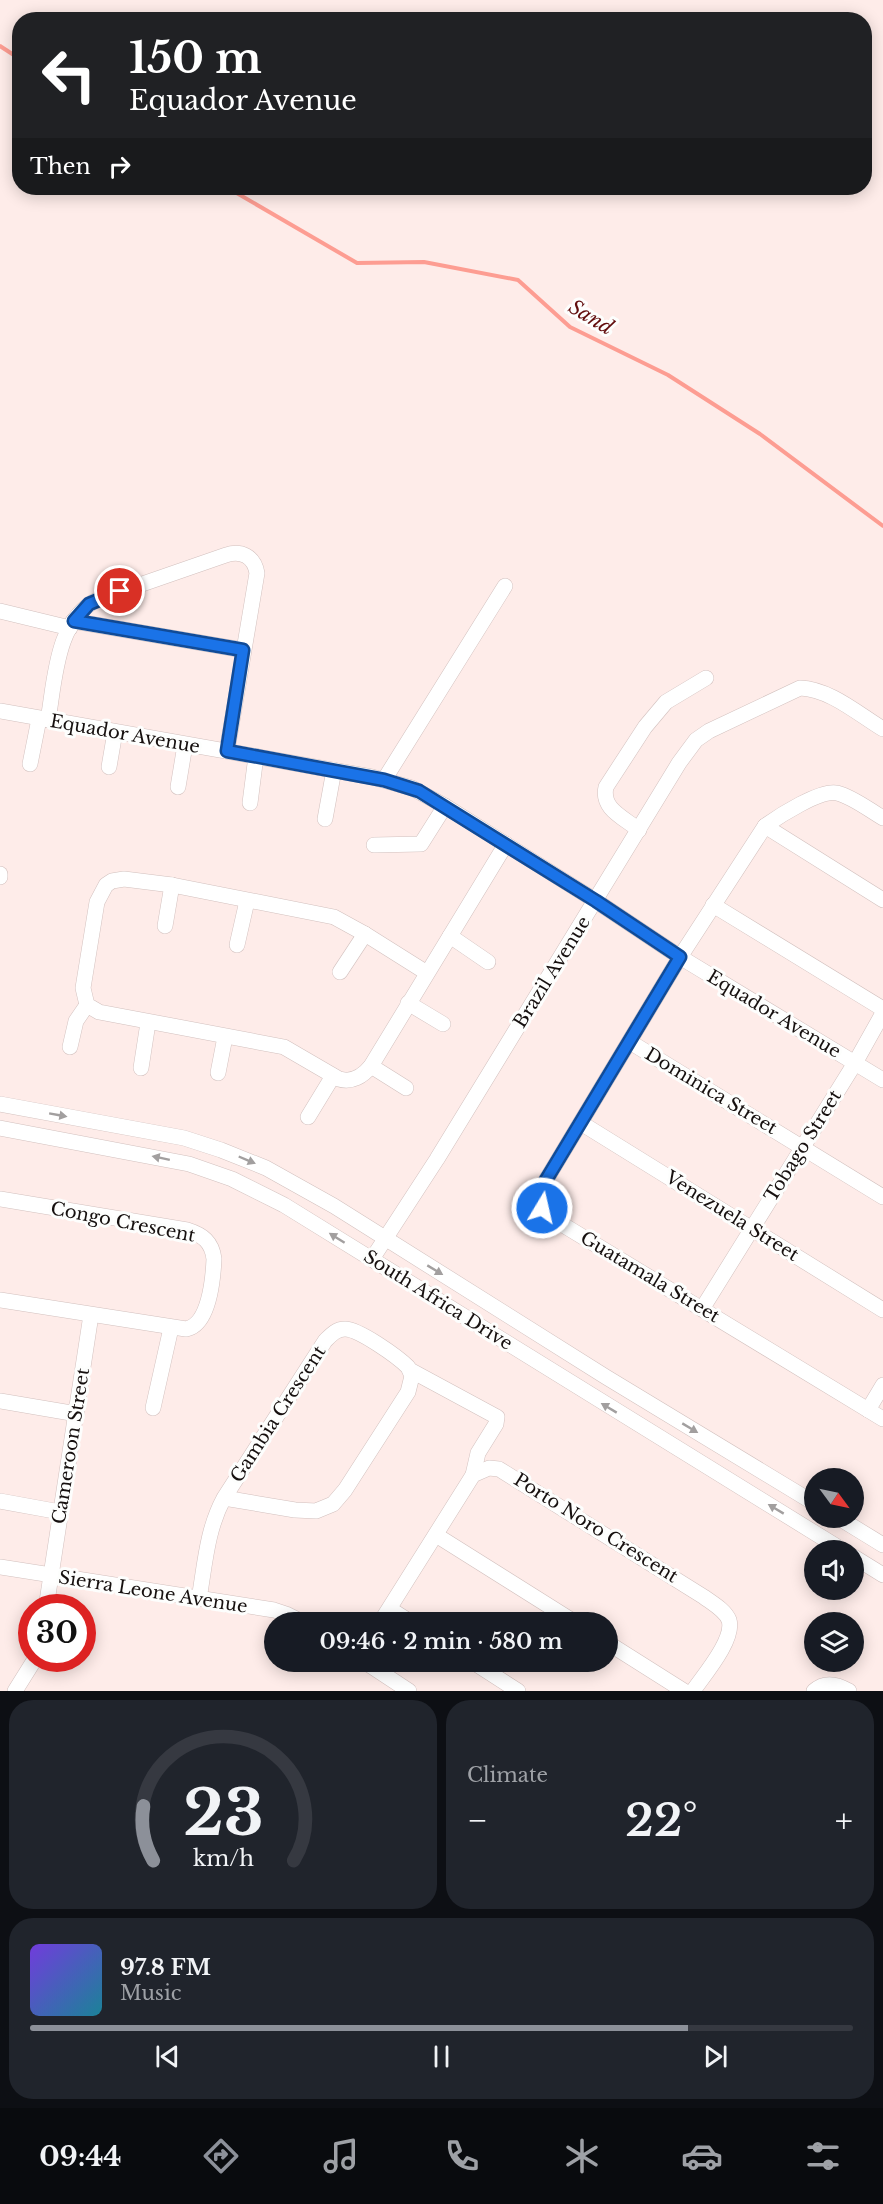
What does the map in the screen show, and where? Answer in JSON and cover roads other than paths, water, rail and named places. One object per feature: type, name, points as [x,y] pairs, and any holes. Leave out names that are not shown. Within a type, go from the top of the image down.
[{"type":"street","points":[[30,764],[61,650],[72,624],[89,604],[226,555],[238,553],[249,557],[257,573],[227,751]]},
{"type":"street","points":[[384,780],[505,586]]},
{"type":"street","points":[[0,611],[243,650]]},
{"type":"street","points":[[639,830],[606,805],[604,796],[606,787],[645,727],[666,702],[706,678]]},
{"type":"street","name":"Brazil Avenue","points":[[372,1259],[437,1159],[679,764],[696,740],[709,731],[793,690],[806,688],[827,694],[883,729]]},
{"type":"street","name":"Equador Avenue","points":[[0,711],[334,770],[384,780],[419,791],[596,901],[680,957],[883,1080]]},
{"type":"street","points":[[109,767],[115,732]]},
{"type":"street","points":[[178,787],[185,745]]},
{"type":"street","points":[[250,803],[256,756]]},
{"type":"street","points":[[325,819],[334,770]]},
{"type":"street","points":[[680,957],[765,826],[778,816],[826,793],[836,792],[883,818]]},
{"type":"street","points":[[374,845],[421,844],[445,806]]},
{"type":"street","points":[[765,826],[883,900]]},
{"type":"street","points":[[427,974],[365,934],[328,915],[172,885],[124,879],[112,882],[102,890],[97,903],[83,994],[87,1005],[108,1015],[284,1047],[333,1076],[344,1081],[352,1080],[363,1074],[370,1066],[427,974],[506,844]]},
{"type":"street","points":[[165,926],[172,885]]},
{"type":"street","points":[[237,945],[247,900]]},
{"type":"street","points":[[713,905],[883,1011]]},
{"type":"street","points":[[340,972],[365,934]]},
{"type":"street","points":[[450,936],[488,962]]},
{"type":"street","name":"Guatamala Street","points":[[680,957],[546,1180],[540,1201],[542,1208],[550,1217],[883,1419]]},
{"type":"street","points":[[408,1003],[442,1024]]},
{"type":"street","points":[[70,1047],[76,1022],[87,1005]]},
{"type":"street","name":"Tobago Street","points":[[702,1309],[855,1063],[883,1011]]},
{"type":"street","points":[[141,1068],[148,1023]]},
{"type":"street","points":[[218,1073],[225,1037]]},
{"type":"street","name":"Dominica Street","points":[[630,1042],[883,1197]]},
{"type":"street","points":[[370,1066],[406,1088]]},
{"type":"street","points":[[309,1117],[333,1076]]},
{"type":"street","name":"South Africa Drive","points":[[0,1104],[184,1138],[266,1168],[386,1239],[606,1377],[804,1497]]},
{"type":"street","name":"Venezuela Street","points":[[581,1123],[883,1310]]},
{"type":"street","name":"South Africa Drive","points":[[0,1128],[161,1158],[219,1174],[284,1205],[826,1540]]},
{"type":"street","name":"Congo Crescent","points":[[0,1199],[187,1230],[205,1239],[213,1251],[214,1259],[205,1312],[194,1327],[186,1329],[171,1329],[0,1300]]},
{"type":"street","name":"Cameroon Street","points":[[49,1594],[91,1316]]},
{"type":"street","points":[[153,1408],[171,1329]]},
{"type":"street","name":"Gambia Crescent","points":[[199,1599],[212,1524],[224,1498],[325,1341],[335,1332],[346,1329],[355,1331],[405,1364],[410,1370],[412,1381],[404,1399],[345,1490],[333,1504],[310,1511],[224,1498]]},
{"type":"street","points":[[388,1612],[473,1476],[478,1453],[496,1424],[496,1417],[410,1370]]},
{"type":"street","points":[[868,1410],[883,1385]]},
{"type":"street","points":[[0,1401],[77,1414]]},
{"type":"street","name":"Porto Noro Crescent","points":[[473,1476],[489,1468],[508,1473],[722,1611],[728,1618],[730,1628],[726,1640],[693,1691]]},
{"type":"street","points":[[0,1501],[60,1512]]},
{"type":"street","points":[[855,1528],[883,1545]]},
{"type":"street","points":[[436,1535],[558,1612]]},
{"type":"street","points":[[864,1563],[883,1575]]},
{"type":"street","name":"Sierra Leone Avenue","points":[[0,1567],[280,1612]]},
{"type":"street","points":[[390,1609],[395,1612]]},
{"type":"street","points":[[618,1649],[684,1691]]},
{"type":"street","points":[[15,1691],[27,1672]]},
{"type":"street","points":[[380,1672],[409,1691]]},
{"type":"street","points":[[488,1672],[518,1691]]},
{"type":"street","points":[[814,1691],[819,1687],[835,1684],[849,1691]]},
{"type":"waterway","name":"Sand","points":[[0,46],[12,54]]},
{"type":"waterway","name":"Sand","points":[[240,195],[357,263],[424,262],[518,280],[570,327],[668,375],[760,434],[883,526]]}]
